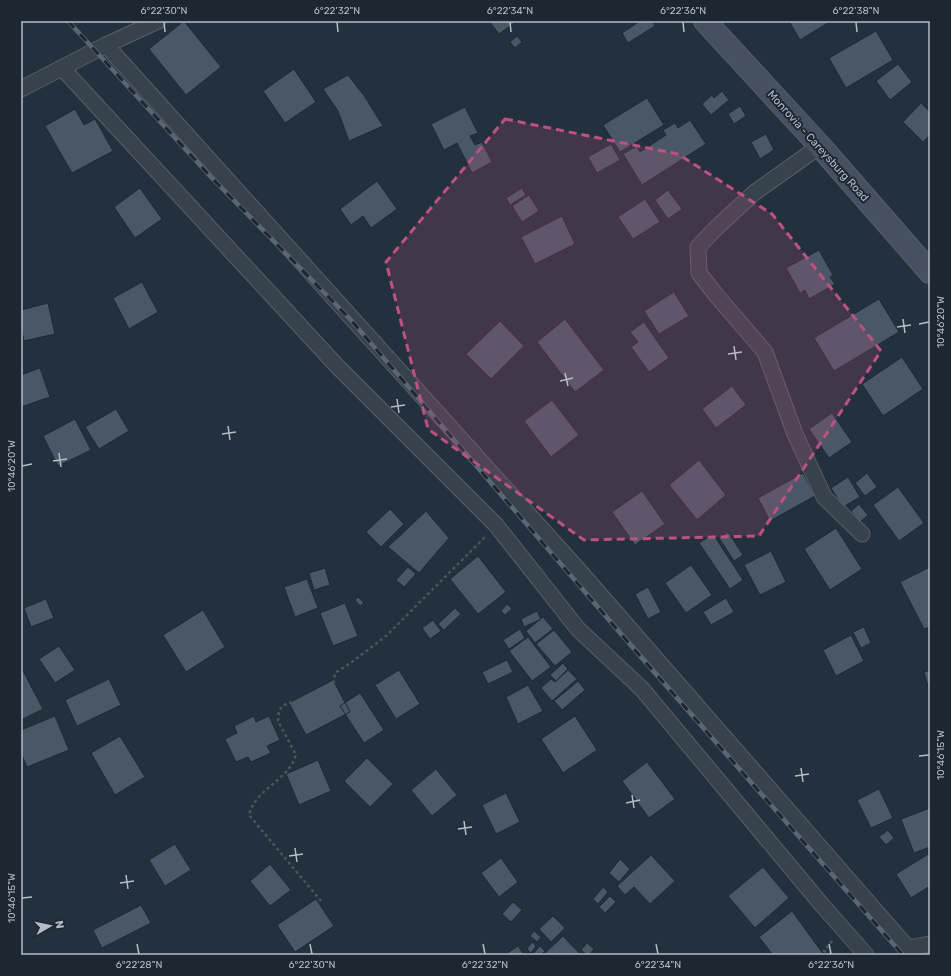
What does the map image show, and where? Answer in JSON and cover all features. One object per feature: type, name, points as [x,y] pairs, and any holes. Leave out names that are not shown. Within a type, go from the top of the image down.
[{"type":"main road","name":"Monrovia - Careysburg Road","points":[[705,21],[820,146],[930,272]]},
{"type":"street","points":[[21,89],[106,45],[158,21]]},
{"type":"street","points":[[106,45],[576,567],[911,952],[930,944]]},
{"type":"street","points":[[62,68],[337,366],[496,525],[578,629],[642,689],[822,905],[866,955]]},
{"type":"street","points":[[820,146],[754,193],[698,247],[698,273],[765,352],[795,434],[824,497],[862,534]]},
{"type":"path","points":[[321,901],[249,815],[251,806],[256,799],[291,767],[296,756],[278,721],[279,710],[287,703],[320,700],[332,692],[335,673],[386,636],[496,525]]},
{"type":"highlighted area","points":[[505,119],[678,154],[772,214],[881,351],[759,536],[584,540],[428,429],[386,262]]},
{"type":"building","points":[[184,21],[221,67],[186,95],[149,49]]},
{"type":"building","points":[[489,21],[517,21],[499,34]]},
{"type":"building","points":[[640,21],[652,21],[655,26],[628,43],[622,33]]},
{"type":"building","points":[[789,21],[831,21],[800,40]]},
{"type":"building","points":[[876,31],[893,60],[846,88],[829,58]]},
{"type":"building","points":[[517,36],[522,42],[515,48],[510,42]]},
{"type":"building","points":[[898,64],[912,82],[890,100],[876,81]]},
{"type":"building","points":[[294,69],[316,102],[285,123],[263,91]]},
{"type":"building","points":[[348,75],[365,97],[383,126],[349,141],[338,111],[323,89]]},
{"type":"building","points":[[722,91],[729,100],[711,115],[702,104],[712,95],[714,98]]},
{"type":"building","points":[[647,98],[664,125],[620,152],[603,125]]},
{"type":"building","points":[[921,103],[930,112],[930,135],[923,142],[903,122]]},
{"type":"building","points":[[740,106],[746,116],[734,124],[728,114]]},
{"type":"building","points":[[465,107],[478,133],[470,136],[475,145],[482,142],[492,162],[472,173],[457,143],[444,150],[431,124]]},
{"type":"building","points":[[75,109],[84,125],[95,119],[113,151],[72,173],[45,126]]},
{"type":"building","points":[[690,120],[706,144],[642,185],[623,154],[637,146],[640,152],[666,135],[663,130],[675,123],[678,128]]},
{"type":"building","points":[[766,134],[774,150],[760,159],[751,142]]},
{"type":"building","points":[[611,144],[620,160],[597,173],[588,157]]},
{"type":"building","points":[[377,181],[397,209],[371,228],[363,216],[351,225],[340,209]]},
{"type":"building","points":[[140,188],[162,219],[135,238],[114,207]]},
{"type":"building","points":[[522,188],[526,195],[510,205],[506,198]]},
{"type":"building","points":[[668,190],[682,209],[668,219],[655,200]]},
{"type":"building","points":[[529,195],[539,211],[522,222],[512,206]]},
{"type":"building","points":[[645,199],[660,222],[633,239],[618,217]]},
{"type":"building","points":[[562,216],[575,244],[535,264],[521,237]]},
{"type":"building","points":[[819,250],[833,275],[830,277],[835,284],[809,299],[805,290],[800,293],[786,268]]},
{"type":"building","points":[[142,282],[158,312],[129,329],[113,298]]},
{"type":"building","points":[[674,292],[689,316],[659,334],[644,311]]},
{"type":"building","points":[[879,299],[899,332],[834,371],[814,338]]},
{"type":"building","points":[[48,303],[55,334],[24,341],[21,326],[21,310]]},
{"type":"building","points":[[565,319],[604,370],[575,392],[537,342]]},
{"type":"building","points":[[500,321],[524,346],[491,379],[466,354]]},
{"type":"building","points":[[644,322],[669,358],[649,372],[631,347],[638,342],[630,332]]},
{"type":"building","points":[[902,357],[923,389],[883,416],[862,384]]},
{"type":"building","points":[[40,368],[50,397],[21,407],[21,375]]},
{"type":"building","points":[[732,386],[746,405],[716,428],[702,409]]},
{"type":"building","points":[[552,400],[579,435],[551,457],[524,421]]},
{"type":"building","points":[[116,409],[129,431],[99,449],[85,427]]},
{"type":"building","points":[[832,413],[852,442],[829,458],[809,429]]},
{"type":"building","points":[[75,419],[91,450],[58,466],[43,436]]},
{"type":"building","points":[[699,460],[726,495],[697,520],[669,485]]},
{"type":"building","points":[[803,473],[815,496],[770,521],[758,498]]},
{"type":"building","points":[[867,473],[877,487],[865,496],[855,483]]},
{"type":"building","points":[[848,477],[860,497],[843,507],[831,488]]},
{"type":"building","points":[[898,487],[924,523],[899,541],[873,505]]},
{"type":"building","points":[[642,491],[665,524],[635,545],[612,512]]},
{"type":"building","points":[[859,504],[868,515],[860,522],[851,511]]},
{"type":"building","points":[[390,509],[404,524],[381,547],[366,532]]},
{"type":"building","points":[[426,511],[449,538],[419,573],[388,547]]},
{"type":"building","points":[[836,528],[862,569],[830,590],[804,549]]},
{"type":"building","points":[[728,532],[743,555],[734,561],[719,538]]},
{"type":"building","points":[[713,534],[743,580],[730,589],[699,543]]},
{"type":"building","points":[[771,551],[786,582],[760,595],[744,565]]},
{"type":"building","points":[[478,556],[506,592],[478,614],[450,579]]},
{"type":"building","points":[[691,565],[712,595],[686,613],[665,583]]},
{"type":"building","points":[[408,567],[416,574],[404,587],[396,580]]},
{"type":"building","points":[[930,567],[930,627],[924,629],[900,582]]},
{"type":"building","points":[[325,568],[330,585],[314,590],[309,573]]},
{"type":"building","points":[[307,579],[318,608],[295,617],[284,587]]},
{"type":"building","points":[[648,587],[661,612],[648,619],[635,594]]},
{"type":"building","points":[[358,597],[364,603],[360,606],[355,600]]},
{"type":"building","points":[[726,598],[734,612],[711,625],[703,612]]},
{"type":"building","points":[[46,599],[54,618],[31,627],[24,608]]},
{"type":"building","points":[[345,603],[358,636],[333,646],[320,613]]},
{"type":"building","points":[[507,604],[512,609],[505,615],[501,611]]},
{"type":"building","points":[[455,608],[461,614],[444,630],[438,624]]},
{"type":"building","points":[[203,610],[225,647],[186,672],[163,635]]},
{"type":"building","points":[[537,611],[541,619],[524,627],[521,619]]},
{"type":"building","points":[[543,617],[553,629],[535,643],[526,631]]},
{"type":"building","points":[[433,620],[441,631],[430,639],[422,628]]},
{"type":"building","points":[[864,627],[871,643],[861,648],[853,632]]},
{"type":"building","points":[[520,629],[525,638],[509,649],[503,640]]},
{"type":"building","points":[[554,630],[572,652],[555,666],[536,644]]},
{"type":"building","points":[[851,635],[864,661],[836,676],[823,650]]},
{"type":"building","points":[[528,637],[551,667],[532,681],[509,651]]},
{"type":"building","points":[[59,646],[75,670],[55,683],[39,659]]},
{"type":"building","points":[[507,660],[513,672],[488,684],[482,672]]},
{"type":"building","points":[[563,663],[568,669],[556,681],[550,675]]},
{"type":"building","points":[[21,667],[43,709],[21,720]]},
{"type":"building","points":[[399,670],[420,704],[396,719],[375,685]]},
{"type":"building","points":[[568,670],[577,679],[552,701],[541,688],[551,679],[555,682]]},
{"type":"building","points":[[930,670],[930,693],[924,672]]},
{"type":"building","points":[[109,679],[121,705],[77,726],[65,700]]},
{"type":"building","points":[[333,680],[350,712],[306,735],[289,703]]},
{"type":"building","points":[[578,681],[585,690],[562,710],[554,701]]},
{"type":"building","points":[[528,685],[543,711],[518,724],[506,697]]},
{"type":"building","points":[[360,693],[384,730],[364,743],[340,706]]},
{"type":"building","points":[[55,716],[69,750],[27,767],[21,753],[21,730]]},
{"type":"building","points":[[254,716],[256,722],[269,716],[280,740],[267,746],[271,753],[251,762],[248,757],[236,762],[225,739],[237,733],[234,726]]},
{"type":"building","points":[[575,716],[597,750],[563,773],[541,739]]},
{"type":"building","points":[[120,736],[145,777],[115,795],[91,753]]},
{"type":"building","points":[[367,758],[393,784],[370,807],[344,781]]},
{"type":"building","points":[[318,760],[331,791],[299,805],[286,774]]},
{"type":"building","points":[[647,762],[675,799],[649,818],[622,781]]},
{"type":"building","points":[[436,769],[457,795],[432,816],[411,790]]},
{"type":"building","points":[[879,789],[893,818],[871,828],[857,800]]},
{"type":"building","points":[[506,793],[520,822],[496,834],[482,805]]},
{"type":"building","points":[[930,808],[930,847],[914,853],[901,819]]},
{"type":"building","points":[[888,830],[894,838],[886,845],[879,837]]},
{"type":"building","points":[[175,844],[191,870],[165,886],[149,860]]},
{"type":"building","points":[[930,853],[930,886],[911,898],[896,874]]},
{"type":"building","points":[[651,855],[675,881],[650,904],[634,887],[625,895],[617,886]]},
{"type":"building","points":[[501,858],[518,882],[499,897],[481,873]]},
{"type":"building","points":[[620,859],[630,869],[619,882],[609,873]]},
{"type":"building","points":[[270,864],[291,890],[270,906],[250,881]]},
{"type":"building","points":[[763,867],[789,898],[755,928],[728,896]]},
{"type":"building","points":[[603,887],[608,892],[598,904],[593,899]]},
{"type":"building","points":[[610,896],[616,902],[605,913],[599,907]]},
{"type":"building","points":[[316,899],[334,926],[295,952],[277,925]]},
{"type":"building","points":[[513,902],[522,910],[511,922],[502,914]]},
{"type":"building","points":[[141,905],[151,923],[102,948],[93,930]]},
{"type":"building","points":[[792,911],[824,955],[773,955],[759,937]]},
{"type":"building","points":[[553,916],[565,928],[551,942],[539,929]]},
{"type":"building","points":[[534,931],[541,937],[537,942],[530,936]]},
{"type":"building","points":[[563,936],[581,955],[543,955]]},
{"type":"building","points":[[532,942],[536,946],[531,953],[527,949]]},
{"type":"building","points":[[587,943],[594,949],[589,955],[581,950]]},
{"type":"building","points":[[518,946],[524,955],[504,955]]},
{"type":"building","points":[[540,946],[545,951],[541,955],[532,955]]},
{"type":"railway","points":[[68,21],[209,175],[350,319],[640,656],[903,955]]}]
